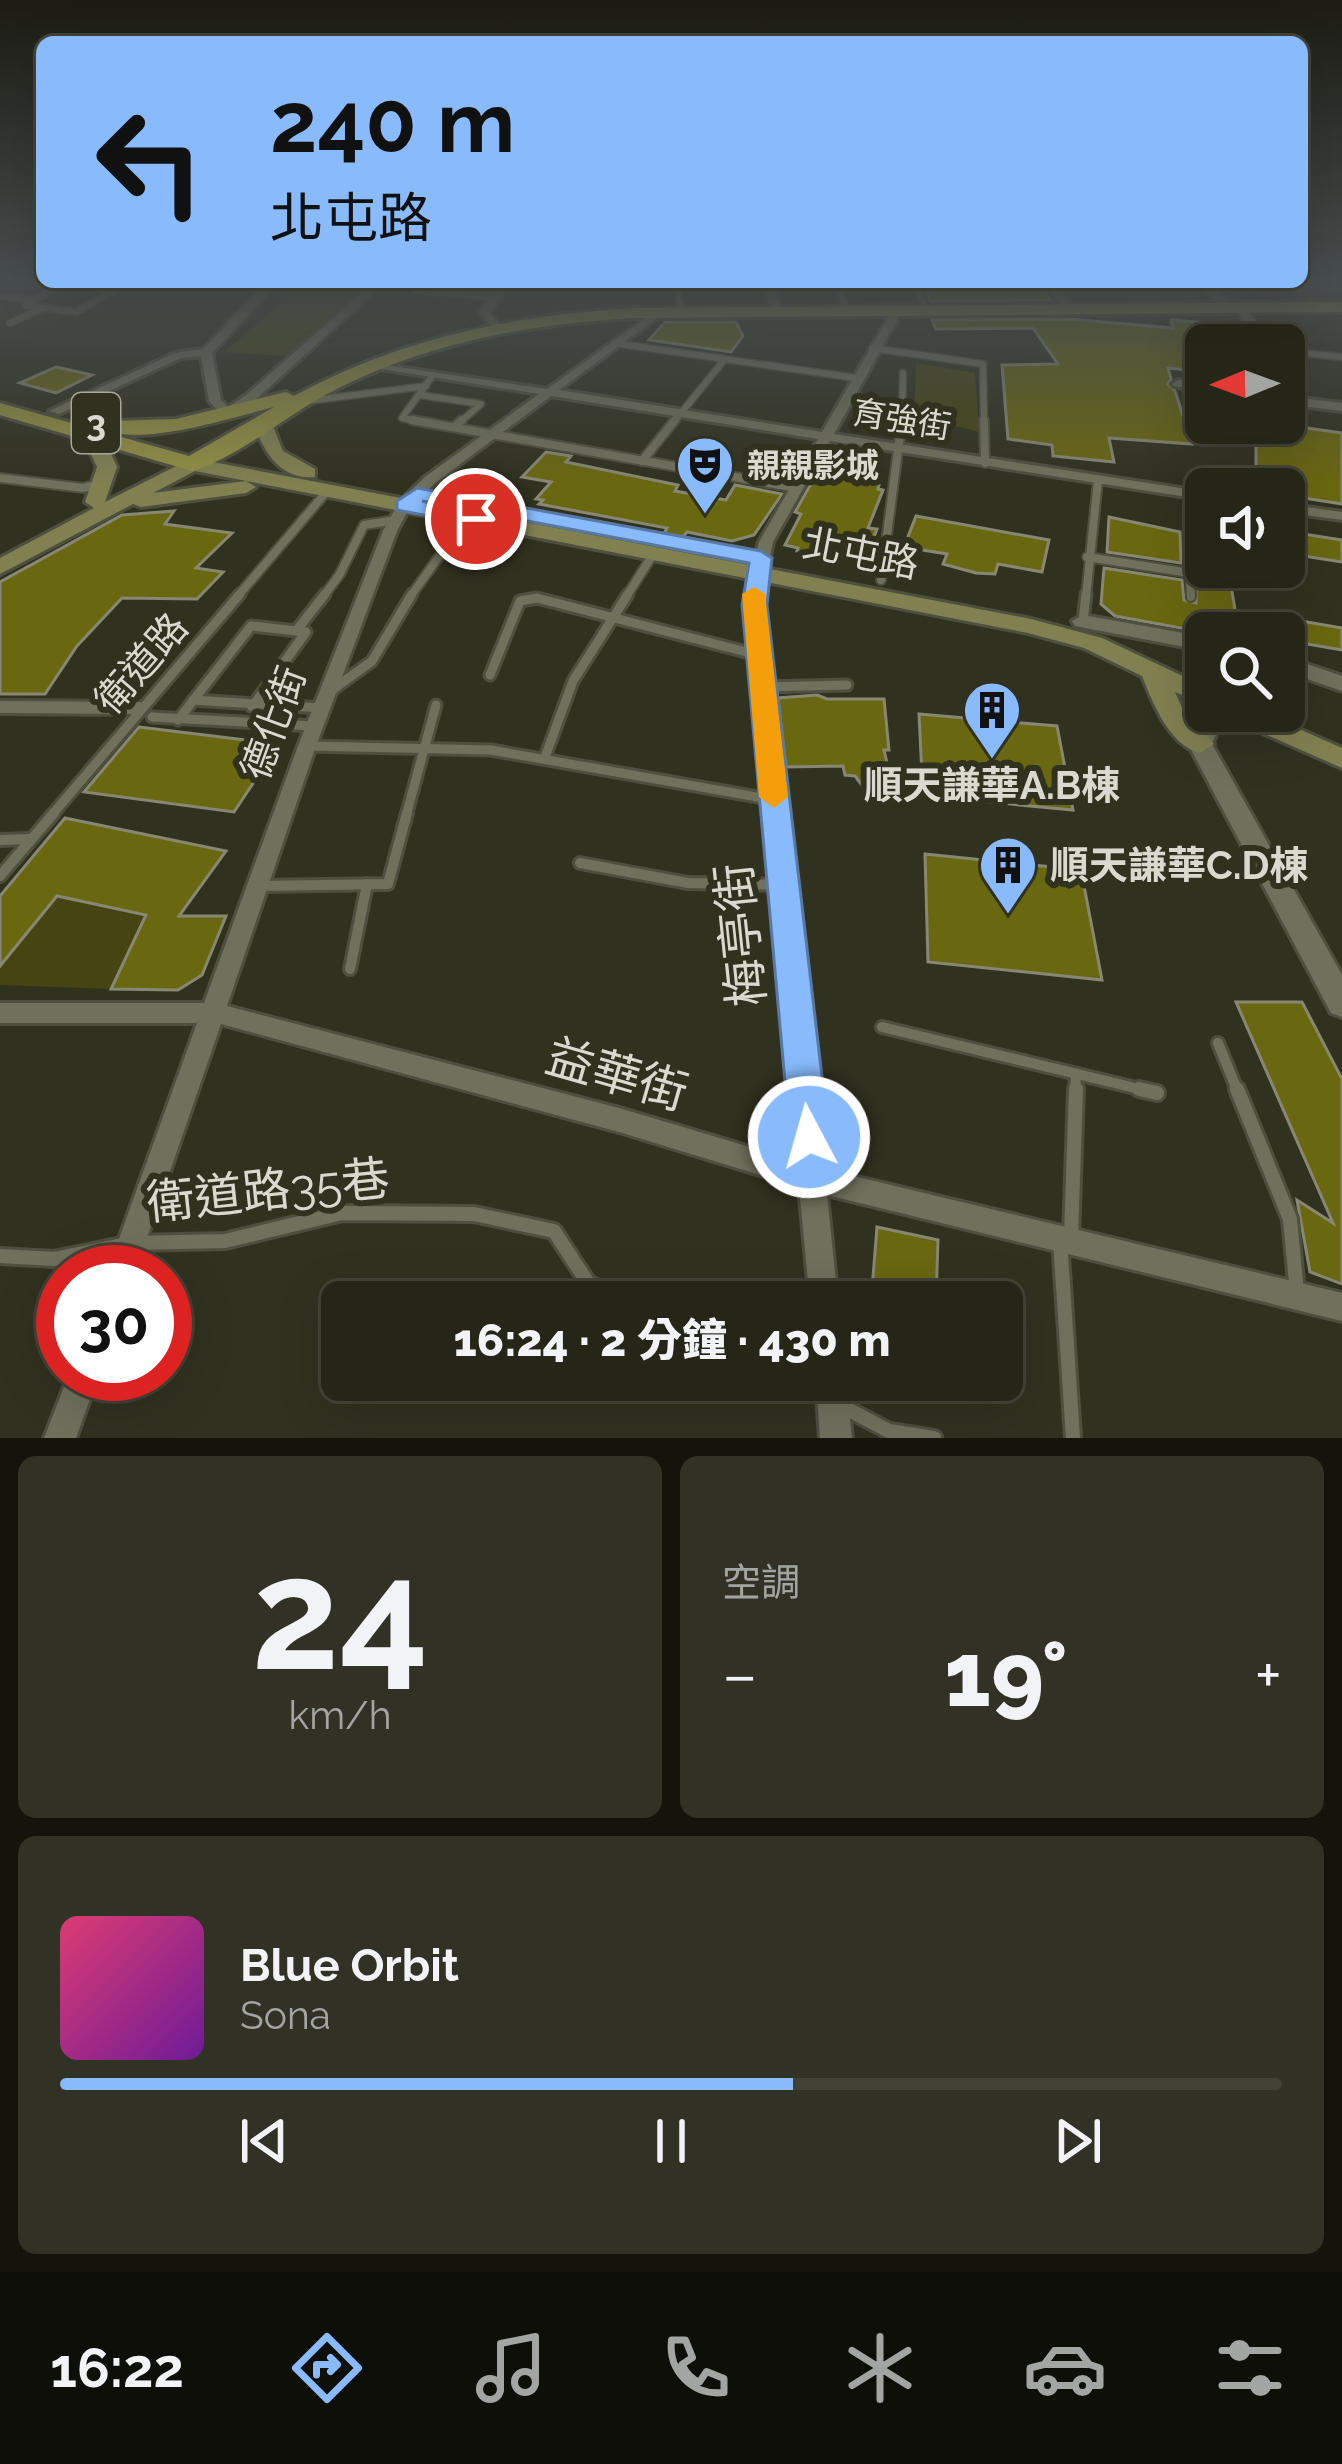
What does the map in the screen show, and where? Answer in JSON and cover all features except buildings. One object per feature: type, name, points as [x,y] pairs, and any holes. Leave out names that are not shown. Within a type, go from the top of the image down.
[{"type":"main road","points":[[0,552],[263,424],[292,400],[391,350]]},
{"type":"main road","points":[[105,497],[103,432],[232,419],[421,350]]},
{"type":"main road","name":"北屯路","points":[[0,396],[56,411],[103,432]]},
{"type":"main road","name":"北屯路","points":[[0,409],[406,506],[654,553],[881,580],[1083,621],[1185,667]]},
{"type":"main road","points":[[193,456],[232,419]]},
{"type":"main road","points":[[263,424],[274,454],[308,473]]},
{"type":"main road","name":"北屯路","points":[[193,456],[308,473],[406,506],[760,566],[1066,634],[1185,687]]},
{"type":"main road","points":[[0,567],[105,497],[226,486],[328,490]]},
{"type":"main road","points":[[1153,672],[1170,712],[1200,744]]},
{"type":"main road","points":[[1305,724],[1342,742]]},
{"type":"main road","points":[[1282,732],[1342,759]]},
{"type":"street","points":[[56,411],[179,355],[206,352],[214,401],[232,419],[304,350]]},
{"type":"street","name":"德化街","points":[[132,1243],[311,736],[406,506],[492,434],[606,350]]},
{"type":"street","points":[[760,566],[871,350]]},
{"type":"street","name":"育強街","points":[[375,365],[430,381],[548,393],[1185,493]]},
{"type":"street","points":[[1178,384],[1185,385]]},
{"type":"street","points":[[1305,403],[1342,407]]},
{"type":"street","points":[[1305,511],[1342,516]]},
{"type":"street","name":"梅亭街","points":[[760,566],[754,594],[822,1281]]},
{"type":"street","points":[[1083,621],[1185,640]]},
{"type":"street","points":[[1305,665],[1342,670]]},
{"type":"street","points":[[1305,670],[1342,684]]},
{"type":"street","points":[[0,707],[146,712]]},
{"type":"street","points":[[1205,732],[1200,744],[1342,1004]]},
{"type":"street","name":"益華街","points":[[0,1013],[217,1013],[619,1120],[814,1179],[1342,1307]]},
{"type":"street","points":[[60,1438],[74,1401]]},
{"type":"street","points":[[833,1401],[836,1438]]},
{"type":"lane","points":[[656,350],[856,378]]},
{"type":"lane","points":[[886,350],[982,364],[985,463]]},
{"type":"lane","points":[[1305,353],[1342,357]]},
{"type":"lane","points":[[643,461],[724,360]]},
{"type":"lane","points":[[881,580],[902,449],[903,373]]},
{"type":"lane","points":[[292,400],[430,381]]},
{"type":"lane","points":[[430,381],[402,418],[797,488]]},
{"type":"lane","points":[[420,395],[482,404],[454,427]]},
{"type":"lane","points":[[0,478],[83,488],[105,497]]},
{"type":"lane","points":[[1083,621],[1098,480]]},
{"type":"lane","name":"衛道路","points":[[0,876],[146,712],[328,490]]},
{"type":"lane","points":[[296,631],[340,574],[364,525],[406,506]]},
{"type":"lane","points":[[193,700],[252,706],[325,700],[354,682],[380,651],[418,584],[476,519]]},
{"type":"lane","points":[[551,759],[573,681],[611,614],[654,553]]},
{"type":"lane","points":[[1087,557],[1185,572]]},
{"type":"lane","points":[[1191,588],[1191,597]]},
{"type":"lane","points":[[490,675],[520,602],[537,598],[760,656]]},
{"type":"lane","points":[[178,720],[251,626],[305,632],[252,706]]},
{"type":"lane","points":[[763,687],[847,686]]},
{"type":"lane","points":[[260,886],[388,884],[436,705]]},
{"type":"lane","points":[[146,712],[224,725],[262,719],[311,736],[551,759],[774,800]]},
{"type":"lane","points":[[0,840],[29,839]]},
{"type":"lane","points":[[580,863],[688,883],[783,886]]},
{"type":"lane","points":[[350,970],[367,884]]},
{"type":"lane","points":[[882,1028],[1156,1093]]},
{"type":"lane","points":[[1218,1043],[1290,1219],[1297,1295]]},
{"type":"lane","points":[[1073,1438],[1066,1239],[1076,1074]]},
{"type":"lane","name":"衛道路35巷","points":[[0,1256],[54,1259],[132,1243],[225,1241],[342,1213],[474,1214],[554,1231],[587,1281]]},
{"type":"lane","points":[[847,1401],[889,1431],[934,1438]]},
{"type":"shaded area","points":[[226,350],[295,350],[288,356]]},
{"type":"shaded area","points":[[916,363],[975,373],[979,432],[914,415]]},
{"type":"shaded area","points":[[57,896],[146,915],[111,989],[0,985],[0,966]]},
{"type":"slow traffic","points":[[754,594],[774,797]]},
{"type":"place","name":"親親影城","points":[[705,516]]},
{"type":"place","name":"順天謙華A.B棟","points":[[992,761]]},
{"type":"place","name":"順天謙華C.D棟","points":[[1008,916]]},
{"type":"route","points":[[476,519],[404,505],[417,494],[761,558],[754,605],[809,1137]]}]
